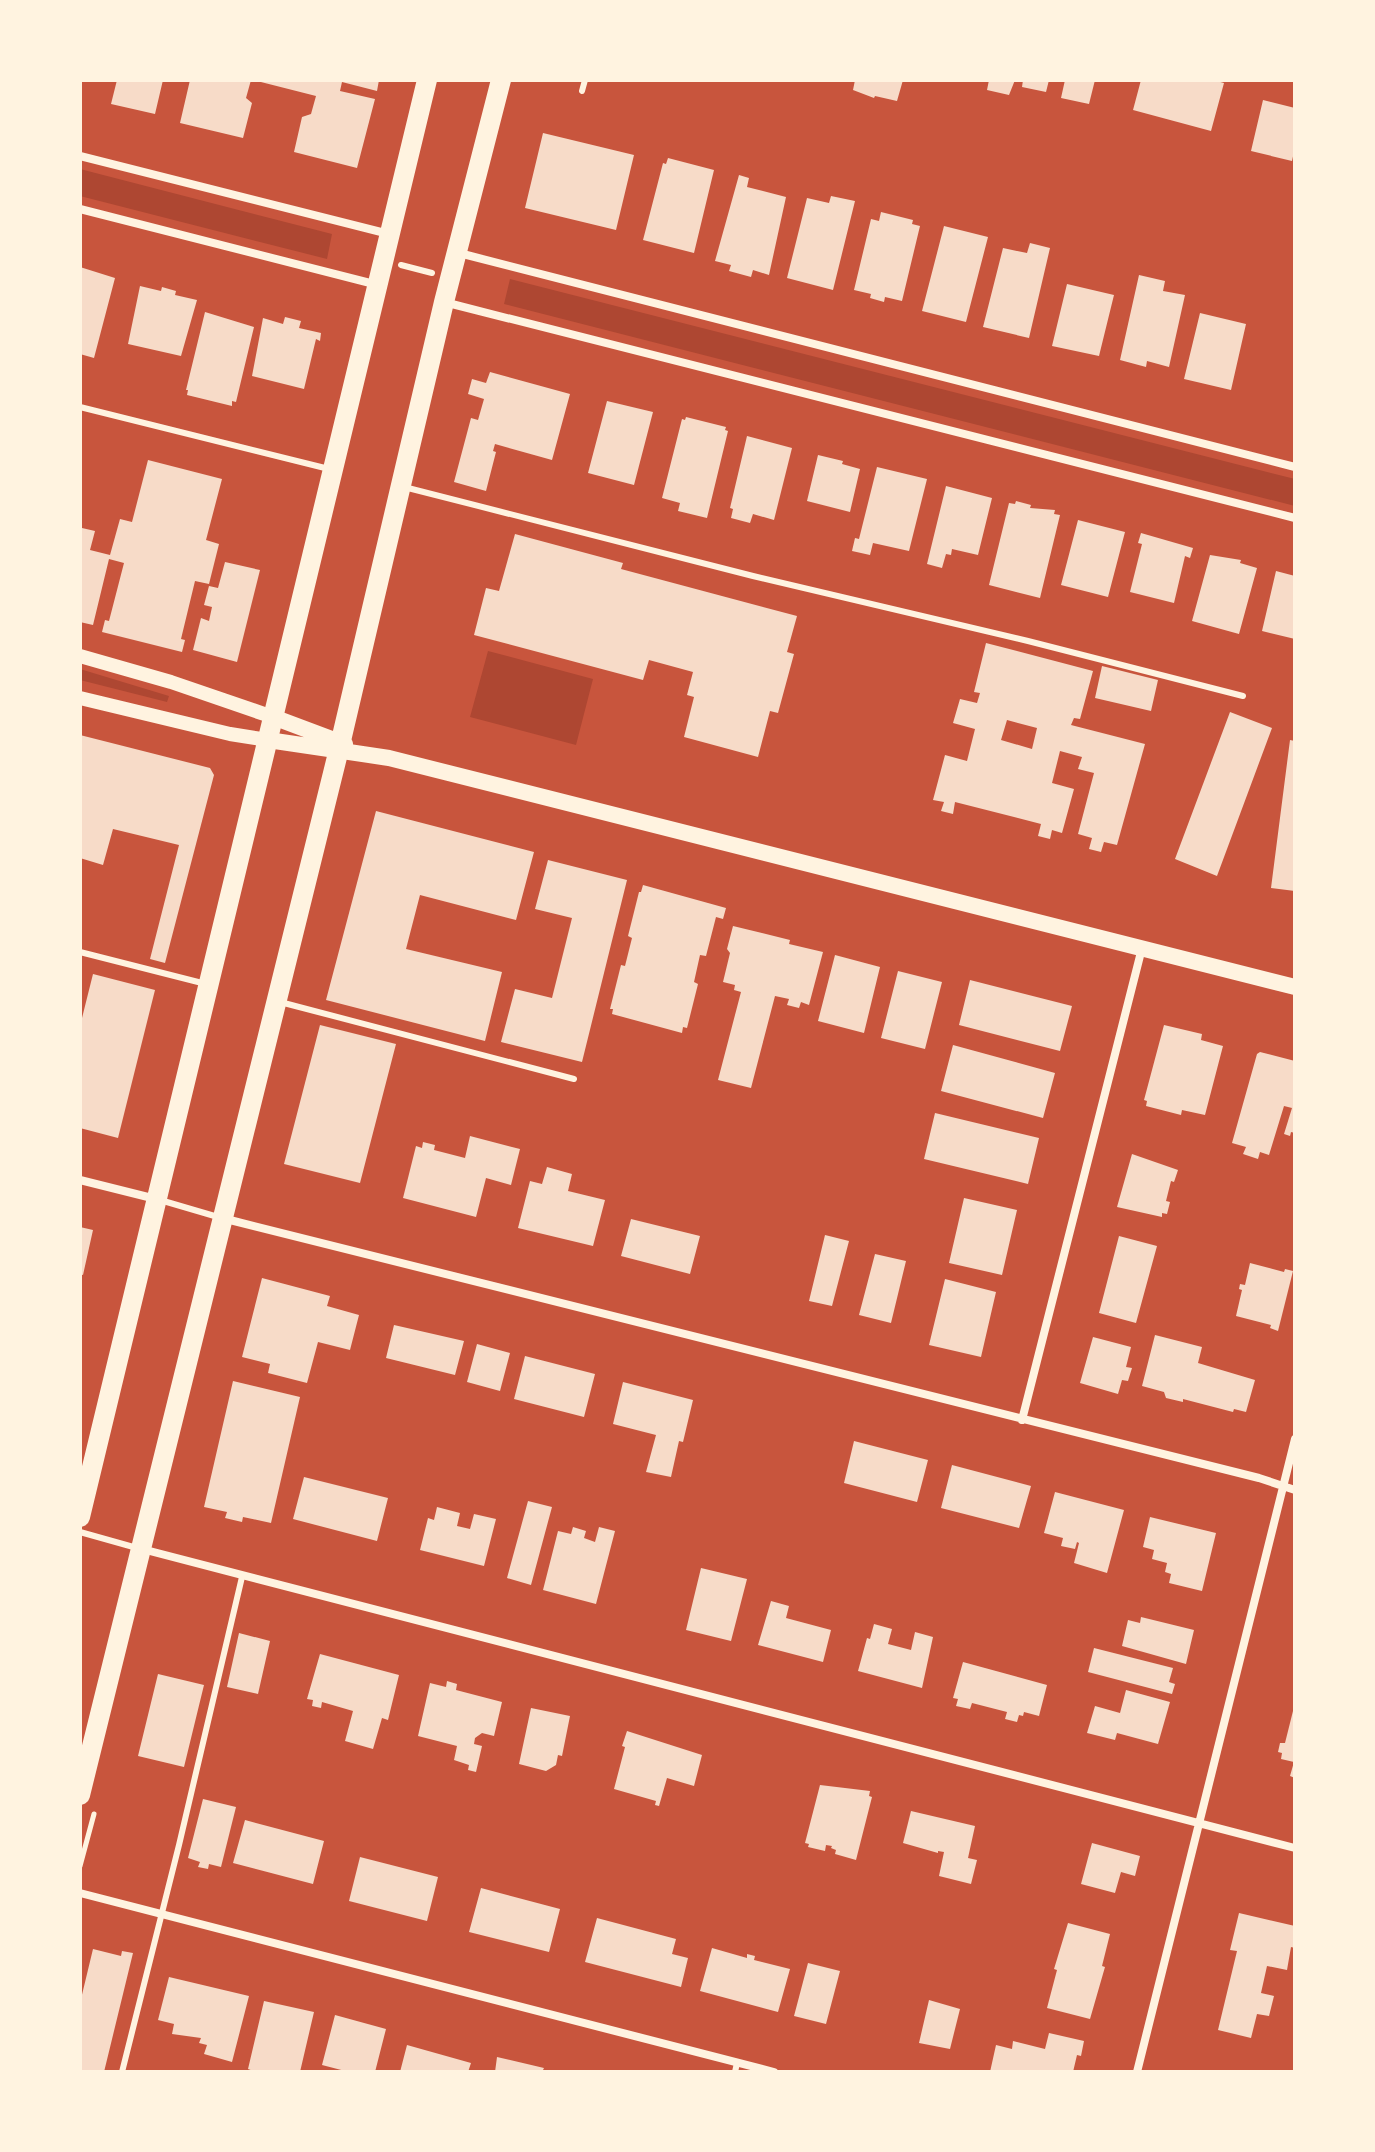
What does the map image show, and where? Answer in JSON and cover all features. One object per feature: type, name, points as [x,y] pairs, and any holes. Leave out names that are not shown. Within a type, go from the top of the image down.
[{"type":"main road","points":[[80,1517],[378,285],[392,240],[427,80]]},
{"type":"main road","points":[[80,1795],[339,746],[456,252],[501,80]]},
{"type":"main road","points":[[273,717],[339,746]]},
{"type":"main road","points":[[268,740],[339,746],[1295,987]]},
{"type":"street","points":[[80,156],[392,240]]},
{"type":"street","points":[[80,209],[378,285]]},
{"type":"street","points":[[456,252],[1295,467]]},
{"type":"street","points":[[444,302],[1295,518]]},
{"type":"street","points":[[80,656],[171,682],[273,717]]},
{"type":"street","points":[[80,698],[230,734],[268,740]]},
{"type":"street","points":[[1022,1420],[1142,948]]},
{"type":"street","points":[[80,1180],[157,1199]]},
{"type":"street","points":[[222,1218],[1295,1490]]},
{"type":"street","points":[[1137,2072],[1295,1439]]},
{"type":"street","points":[[141,1549],[1295,1848]]},
{"type":"street","points":[[80,1893],[736,2067],[768,2071]]},
{"type":"lane","points":[[582,91],[585,80]]},
{"type":"lane","points":[[432,273],[456,252]]},
{"type":"lane","points":[[397,255],[401,265]]},
{"type":"lane","points":[[401,265],[432,273]]},
{"type":"lane","points":[[378,285],[401,265]]},
{"type":"lane","points":[[432,273],[444,302]]},
{"type":"lane","points":[[80,407],[333,470]]},
{"type":"lane","points":[[400,486],[1243,696]]},
{"type":"lane","points":[[80,952],[209,985]]},
{"type":"lane","points":[[276,1001],[574,1079]]},
{"type":"lane","points":[[157,1199],[222,1218]]},
{"type":"lane","points":[[80,1532],[141,1549]]},
{"type":"lane","points":[[122,2072],[242,1577]]},
{"type":"shaded area","points":[[80,169],[332,234],[327,259],[80,196]]},
{"type":"shaded area","points":[[510,279],[1295,479],[1295,506],[504,304]]},
{"type":"shaded area","points":[[488,651],[593,679],[576,745],[470,717]]},
{"type":"shaded area","points":[[80,669],[169,696],[167,702],[80,680]]},
{"type":"building","points":[[117,80],[163,80],[155,114],[111,104]]},
{"type":"building","points":[[190,80],[251,80],[246,98],[252,103],[243,138],[180,123]]},
{"type":"building","points":[[253,80],[379,80],[377,91],[342,82],[340,91],[375,99],[357,168],[294,152],[302,117],[311,114],[316,96]]},
{"type":"building","points":[[855,80],[903,80],[897,101],[874,98],[853,90]]},
{"type":"building","points":[[989,80],[1015,80],[1009,95],[987,90]]},
{"type":"building","points":[[1023,80],[1049,80],[1046,92],[1022,87]]},
{"type":"building","points":[[1065,80],[1095,80],[1089,104],[1061,98]]},
{"type":"building","points":[[1141,80],[1213,80],[1224,83],[1211,131],[1133,110]]},
{"type":"building","points":[[1263,100],[1295,108],[1292,161],[1251,151]]},
{"type":"building","points":[[543,133],[634,155],[616,230],[525,208]]},
{"type":"building","points":[[668,158],[714,170],[694,253],[643,240],[663,163],[666,164]]},
{"type":"building","points":[[739,175],[749,178],[747,187],[786,197],[769,275],[753,270],[751,277],[729,271],[731,265],[715,261]]},
{"type":"building","points":[[831,196],[855,201],[833,290],[787,278],[807,198],[829,203]]},
{"type":"building","points":[[881,212],[913,220],[912,224],[920,226],[902,301],[885,297],[884,302],[870,298],[871,294],[854,290],[871,219],[879,221]]},
{"type":"building","points":[[944,226],[988,237],[966,322],[922,311]]},
{"type":"building","points":[[1030,243],[1050,248],[1029,338],[983,327],[1003,248],[1027,253]]},
{"type":"building","points":[[80,267],[115,278],[94,358],[80,354]]},
{"type":"building","points":[[1139,275],[1165,281],[1163,291],[1185,295],[1169,367],[1147,361],[1146,367],[1120,360]]},
{"type":"building","points":[[1067,284],[1114,295],[1099,356],[1052,346]]},
{"type":"building","points":[[140,286],[161,291],[162,287],[176,291],[175,295],[197,300],[181,356],[128,344]]},
{"type":"building","points":[[205,312],[254,327],[236,402],[232,401],[232,406],[187,395]]},
{"type":"building","points":[[1200,313],[1246,324],[1231,390],[1184,379]]},
{"type":"building","points":[[285,317],[301,321],[299,328],[321,333],[320,341],[316,339],[304,389],[252,376],[263,318],[283,324]]},
{"type":"building","points":[[490,372],[570,394],[552,460],[495,444],[493,451],[496,452],[486,491],[454,482],[471,418],[478,420],[484,399],[468,394],[472,379],[486,383]]},
{"type":"building","points":[[607,401],[653,412],[634,485],[588,473]]},
{"type":"building","points":[[686,417],[726,427],[728,431],[707,518],[678,511],[680,503],[662,498],[682,419]]},
{"type":"building","points":[[747,436],[792,448],[774,520],[753,514],[750,523],[731,518],[733,509],[730,508]]},
{"type":"building","points":[[818,455],[860,469],[850,512],[807,501]]},
{"type":"building","points":[[148,460],[222,479],[206,540],[219,544],[209,584],[195,581],[181,639],[185,640],[182,652],[102,632],[105,620],[109,621],[124,563],[109,559],[93,625],[80,622],[82,528],[95,531],[90,550],[110,555],[120,519],[132,522]]},
{"type":"building","points":[[877,467],[927,479],[909,551],[873,543],[870,555],[852,551],[855,538],[859,539]]},
{"type":"building","points":[[946,486],[992,498],[978,555],[952,549],[951,555],[946,554],[942,568],[927,564]]},
{"type":"building","points":[[1016,501],[1031,505],[1030,508],[1055,510],[1054,514],[1060,515],[1040,598],[989,585],[1009,503],[1015,504]]},
{"type":"building","points":[[1078,520],[1125,532],[1108,597],[1061,585]]},
{"type":"building","points":[[1141,533],[1193,548],[1190,558],[1185,556],[1174,603],[1130,592],[1142,544],[1138,543]]},
{"type":"building","points":[[515,534],[623,563],[621,569],[797,616],[787,652],[794,654],[778,713],[770,711],[758,757],[684,737],[694,697],[687,695],[693,672],[649,660],[643,680],[474,635],[486,588],[499,591]]},
{"type":"building","points":[[1210,555],[1241,560],[1240,563],[1257,568],[1239,634],[1192,621]]},
{"type":"building","points":[[225,562],[260,570],[237,662],[193,650],[201,618],[209,621],[212,607],[204,605],[209,586],[218,588]]},
{"type":"building","points":[[1276,571],[1295,576],[1295,639],[1262,631]]},
{"type":"building","points":[[986,643],[1093,671],[1080,719],[1074,718],[1071,725],[1145,744],[1117,845],[1104,842],[1101,852],[1089,849],[1092,838],[1078,834],[1094,773],[1078,769],[1082,757],[1060,751],[1052,783],[1074,789],[1062,833],[1052,830],[1050,839],[1038,836],[1041,824],[955,802],[953,814],[941,811],[944,802],[933,800],[945,755],[967,761],[975,729],[953,723],[960,699],[977,703],[980,693],[974,692]],"holes":[[[1007,720],[1037,728],[1032,749],[1001,740]]]},
{"type":"building","points":[[1102,666],[1158,680],[1151,711],[1095,698]]},
{"type":"building","points":[[1230,712],[1272,728],[1217,876],[1175,859]]},
{"type":"building","points":[[80,735],[210,768],[214,775],[165,963],[150,959],[179,845],[113,829],[103,865],[80,858]]},
{"type":"building","points":[[1290,740],[1295,741],[1295,891],[1271,888]]},
{"type":"building","points":[[376,811],[534,852],[516,920],[420,895],[406,949],[502,972],[485,1041],[326,1000]]},
{"type":"building","points":[[548,860],[627,880],[582,1062],[501,1042],[515,989],[552,998],[572,918],[535,909]]},
{"type":"building","points":[[643,885],[726,908],[723,919],[716,917],[706,956],[700,955],[694,982],[698,984],[687,1028],[683,1027],[682,1033],[612,1014],[613,1009],[610,1009],[621,965],[625,966],[632,938],[628,936]]},
{"type":"building","points":[[733,926],[823,952],[809,1005],[801,1002],[799,1008],[787,1005],[789,999],[775,996],[751,1088],[718,1080],[741,992],[734,990],[735,985],[723,982]]},
{"type":"building","points":[[835,955],[880,967],[864,1033],[818,1021]]},
{"type":"building","points":[[898,971],[942,982],[925,1049],[881,1038]]},
{"type":"building","points":[[93,974],[155,990],[118,1138],[80,1128],[80,1026]]},
{"type":"building","points":[[970,980],[1072,1006],[1060,1051],[959,1025]]},
{"type":"building","points":[[320,1025],[396,1044],[360,1183],[284,1164]]},
{"type":"building","points":[[1164,1025],[1202,1034],[1201,1040],[1223,1046],[1205,1115],[1182,1110],[1181,1115],[1146,1106],[1147,1101],[1144,1100]]},
{"type":"building","points":[[953,1045],[1055,1073],[1043,1118],[941,1091]]},
{"type":"building","points":[[1260,1052],[1295,1061],[1295,1133],[1291,1132],[1290,1136],[1284,1134],[1292,1108],[1284,1106],[1269,1155],[1260,1152],[1258,1159],[1243,1154],[1246,1147],[1232,1143]]},
{"type":"building","points":[[935,1113],[1039,1138],[1028,1184],[924,1159]]},
{"type":"building","points":[[470,1136],[520,1149],[511,1185],[486,1178],[476,1217],[403,1198],[416,1146],[422,1148],[423,1142],[435,1145],[434,1150],[465,1158]]},
{"type":"building","points":[[1132,1154],[1178,1170],[1174,1182],[1171,1181],[1166,1201],[1170,1202],[1167,1214],[1162,1213],[1162,1217],[1117,1207]]},
{"type":"building","points":[[547,1167],[572,1174],[568,1191],[605,1200],[593,1246],[518,1228],[530,1181],[542,1184]]},
{"type":"building","points":[[964,1198],[1017,1210],[1002,1275],[949,1263]]},
{"type":"building","points":[[631,1219],[700,1236],[690,1274],[621,1256]]},
{"type":"building","points":[[80,1227],[93,1230],[83,1275],[80,1274]]},
{"type":"building","points":[[825,1235],[849,1241],[832,1306],[809,1301]]},
{"type":"building","points":[[1119,1236],[1157,1246],[1136,1323],[1099,1313]]},
{"type":"building","points":[[875,1254],[906,1261],[891,1323],[859,1315]]},
{"type":"building","points":[[1250,1263],[1284,1272],[1285,1269],[1293,1271],[1278,1331],[1270,1328],[1271,1325],[1236,1316],[1242,1290],[1239,1289],[1240,1284],[1245,1285]]},
{"type":"building","points":[[262,1278],[330,1296],[327,1306],[359,1315],[350,1350],[318,1342],[307,1383],[268,1373],[270,1364],[242,1357]]},
{"type":"building","points":[[945,1279],[996,1292],[981,1357],[929,1345]]},
{"type":"building","points":[[394,1325],[464,1341],[455,1375],[386,1358]]},
{"type":"building","points":[[1155,1335],[1202,1347],[1198,1363],[1255,1380],[1246,1412],[1166,1398],[1164,1392],[1142,1386]]},
{"type":"building","points":[[1093,1337],[1131,1347],[1126,1367],[1132,1368],[1128,1381],[1122,1380],[1118,1394],[1080,1383]]},
{"type":"building","points":[[477,1344],[510,1353],[500,1391],[467,1382]]},
{"type":"building","points":[[525,1356],[595,1374],[584,1417],[514,1399]]},
{"type":"building","points":[[233,1381],[300,1397],[271,1523],[243,1517],[242,1522],[225,1518],[227,1512],[204,1507]]},
{"type":"building","points":[[623,1382],[693,1400],[671,1477],[646,1472],[656,1435],[613,1424]]},
{"type":"building","points":[[854,1441],[928,1460],[917,1502],[844,1483]]},
{"type":"building","points":[[952,1465],[1031,1486],[1019,1528],[941,1508]]},
{"type":"building","points":[[304,1477],[388,1498],[377,1541],[293,1519]]},
{"type":"building","points":[[1055,1492],[1124,1510],[1107,1573],[1074,1563],[1079,1543],[1075,1549],[1061,1546],[1063,1538],[1044,1533]]},
{"type":"building","points":[[528,1501],[552,1507],[531,1585],[507,1578]]},
{"type":"building","points":[[437,1507],[460,1513],[457,1526],[470,1529],[474,1514],[496,1519],[484,1566],[420,1550],[428,1518],[434,1520]]},
{"type":"building","points":[[1150,1517],[1216,1533],[1202,1591],[1169,1583],[1171,1574],[1165,1572],[1167,1563],[1152,1559],[1154,1550],[1143,1547]]},
{"type":"building","points":[[573,1527],[586,1531],[584,1538],[595,1542],[599,1527],[615,1531],[596,1604],[543,1590],[558,1531],[571,1534]]},
{"type":"building","points":[[701,1568],[747,1579],[731,1641],[686,1630]]},
{"type":"building","points":[[771,1601],[789,1606],[786,1618],[831,1630],[823,1662],[758,1645]]},
{"type":"building","points":[[1141,1617],[1194,1630],[1186,1664],[1122,1646],[1128,1620],[1140,1623]]},
{"type":"building","points":[[874,1624],[892,1629],[888,1644],[911,1650],[915,1632],[933,1637],[922,1688],[858,1671]]},
{"type":"building","points":[[239,1633],[270,1641],[258,1694],[227,1687]]},
{"type":"building","points":[[1094,1648],[1173,1668],[1169,1682],[1175,1684],[1172,1694],[1088,1672]]},
{"type":"building","points":[[320,1654],[399,1675],[388,1720],[382,1718],[373,1749],[345,1741],[353,1711],[322,1702],[321,1708],[312,1706],[313,1700],[307,1699]]},
{"type":"building","points":[[963,1662],[1047,1685],[1039,1716],[1024,1712],[1017,1722],[1005,1719],[1007,1712],[972,1703],[970,1709],[956,1706],[958,1699],[953,1698]]},
{"type":"building","points":[[158,1674],[204,1685],[184,1767],[138,1756]]},
{"type":"building","points":[[447,1681],[457,1684],[456,1690],[502,1702],[494,1736],[482,1733],[475,1738],[474,1744],[482,1746],[476,1772],[468,1770],[469,1765],[454,1760],[457,1746],[418,1736],[430,1683],[446,1687]]},
{"type":"building","points":[[1126,1690],[1170,1702],[1158,1744],[1117,1733],[1115,1740],[1087,1733],[1095,1706],[1120,1713]]},
{"type":"building","points":[[1294,1707],[1295,1778],[1290,1776],[1294,1762],[1281,1759],[1282,1753],[1278,1752],[1280,1743],[1285,1743]]},
{"type":"building","points":[[531,1708],[570,1716],[562,1756],[558,1755],[556,1765],[546,1771],[519,1764]]},
{"type":"building","points":[[627,1731],[702,1755],[694,1786],[667,1778],[659,1806],[655,1805],[656,1801],[614,1789]]},
{"type":"building","points":[[820,1785],[870,1791],[869,1796],[872,1797],[856,1860],[835,1854],[832,1846],[826,1845],[825,1851],[808,1847],[809,1844],[805,1843]]},
{"type":"building","points":[[203,1799],[236,1807],[221,1867],[209,1864],[208,1869],[198,1867],[200,1862],[188,1858]]},
{"type":"building","points":[[911,1811],[975,1826],[968,1858],[977,1860],[971,1884],[939,1876],[944,1852],[903,1843]]},
{"type":"building","points":[[245,1820],[324,1841],[313,1884],[233,1863]]},
{"type":"building","points":[[1092,1843],[1140,1856],[1135,1876],[1121,1872],[1115,1893],[1081,1884]]},
{"type":"building","points":[[360,1857],[438,1877],[427,1921],[349,1901]]},
{"type":"building","points":[[481,1888],[560,1909],[549,1952],[469,1932]]},
{"type":"building","points":[[1239,1913],[1295,1926],[1295,1948],[1291,1947],[1287,1970],[1267,1966],[1261,1993],[1274,1996],[1269,2016],[1257,2014],[1251,2038],[1218,2030],[1237,1951],[1230,1950]]},
{"type":"building","points":[[597,1918],[676,1939],[672,1954],[688,1958],[681,1987],[585,1962]]},
{"type":"building","points":[[1068,1923],[1110,1934],[1102,1966],[1105,1967],[1090,2019],[1047,2008],[1057,1970],[1054,1969]]},
{"type":"building","points":[[712,1948],[747,1958],[747,1954],[755,1956],[754,1960],[790,1969],[778,2012],[700,1991]]},
{"type":"building","points":[[93,1949],[121,1956],[122,1951],[133,1953],[104,2072],[80,2072],[80,2003]]},
{"type":"building","points":[[808,1963],[840,1971],[826,2024],[794,2016]]},
{"type":"building","points":[[169,1977],[249,1996],[232,2062],[204,2054],[207,2045],[199,2043],[201,2038],[172,2034],[174,2024],[158,2020]]},
{"type":"building","points":[[929,2000],[960,2009],[950,2049],[919,2043]]},
{"type":"building","points":[[264,2001],[314,2012],[300,2072],[256,2072],[248,2069]]},
{"type":"building","points":[[335,2015],[386,2029],[375,2072],[349,2072],[322,2065]]},
{"type":"building","points":[[1049,2033],[1084,2041],[1073,2072],[990,2072],[996,2045],[1012,2049],[1013,2041],[1045,2049]]},
{"type":"building","points":[[407,2045],[471,2063],[468,2072],[400,2072]]},
{"type":"building","points":[[497,2057],[544,2068],[542,2072],[495,2072]]}]
